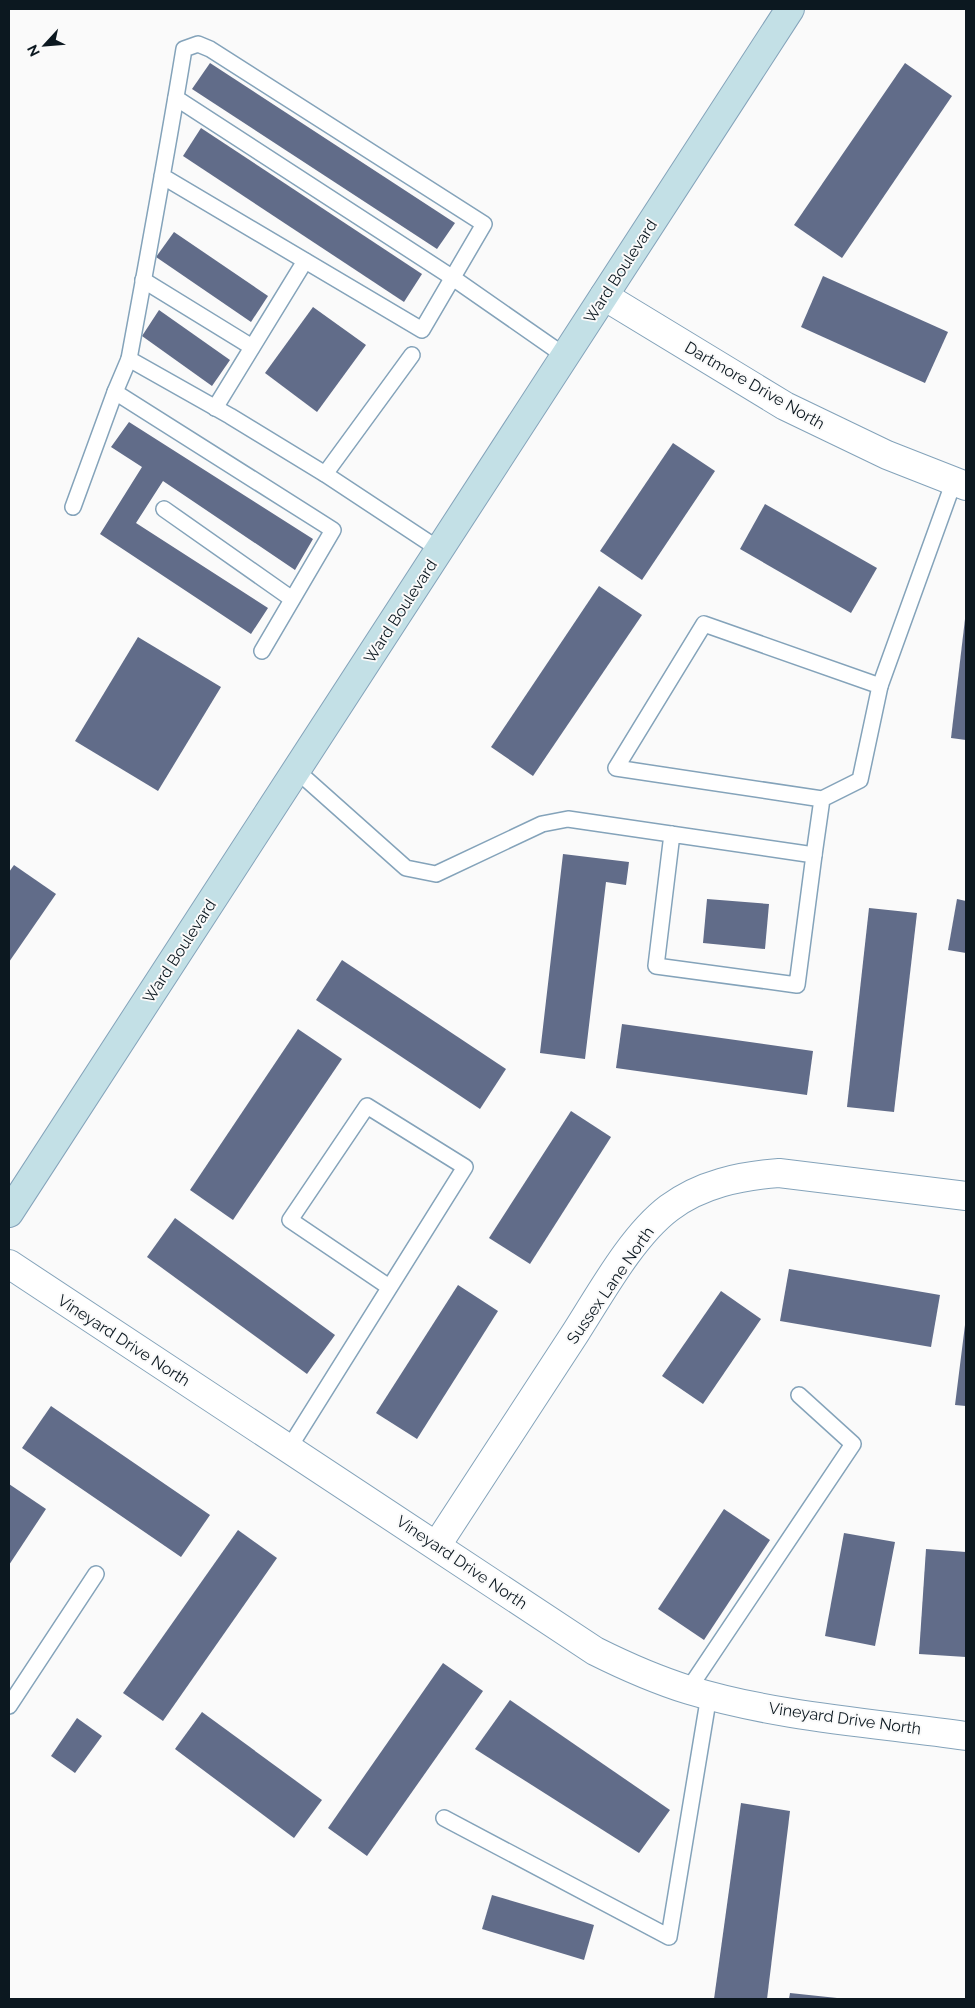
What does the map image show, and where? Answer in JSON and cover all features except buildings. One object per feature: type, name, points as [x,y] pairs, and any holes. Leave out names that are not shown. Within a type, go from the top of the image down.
[{"type":"main road","name":"Ward Boulevard","points":[[9,1213],[790,9]]},
{"type":"street","name":"Dartmore Drive North","points":[[604,296],[785,406],[887,455],[960,483]]},
{"type":"street","name":"Sussex Lane North","points":[[437,1545],[615,1271],[650,1226],[682,1200],[696,1191],[726,1181],[779,1173],[966,1196]]},
{"type":"street","name":"Vineyard Drive North","points":[[9,1264],[595,1651],[629,1668],[699,1693],[782,1710],[966,1736]]},
{"type":"lane","points":[[73,507],[114,392],[129,359],[184,49],[198,44],[484,224],[422,330],[162,176]]},
{"type":"lane","points":[[176,98],[453,278],[565,356]]},
{"type":"lane","points":[[215,408],[306,261]]},
{"type":"lane","points":[[143,280],[252,346]]},
{"type":"lane","points":[[325,474],[412,355]]},
{"type":"lane","points":[[129,359],[325,474],[440,550]]},
{"type":"lane","points":[[114,392],[333,530],[262,651]]},
{"type":"lane","points":[[880,686],[704,624],[616,768],[822,799],[860,780],[880,686],[960,483]]},
{"type":"lane","points":[[164,509],[292,599]]},
{"type":"lane","points":[[296,770],[406,868],[436,874],[542,824],[568,819],[814,855]]},
{"type":"lane","points":[[672,834],[656,966],[797,985],[822,799]]},
{"type":"lane","points":[[289,1448],[465,1167],[367,1106],[290,1220],[389,1287]]},
{"type":"lane","points":[[444,1818],[670,1937],[699,1693],[853,1444],[799,1395]]},
{"type":"lane","points":[[9,1706],[96,1574]]}]
